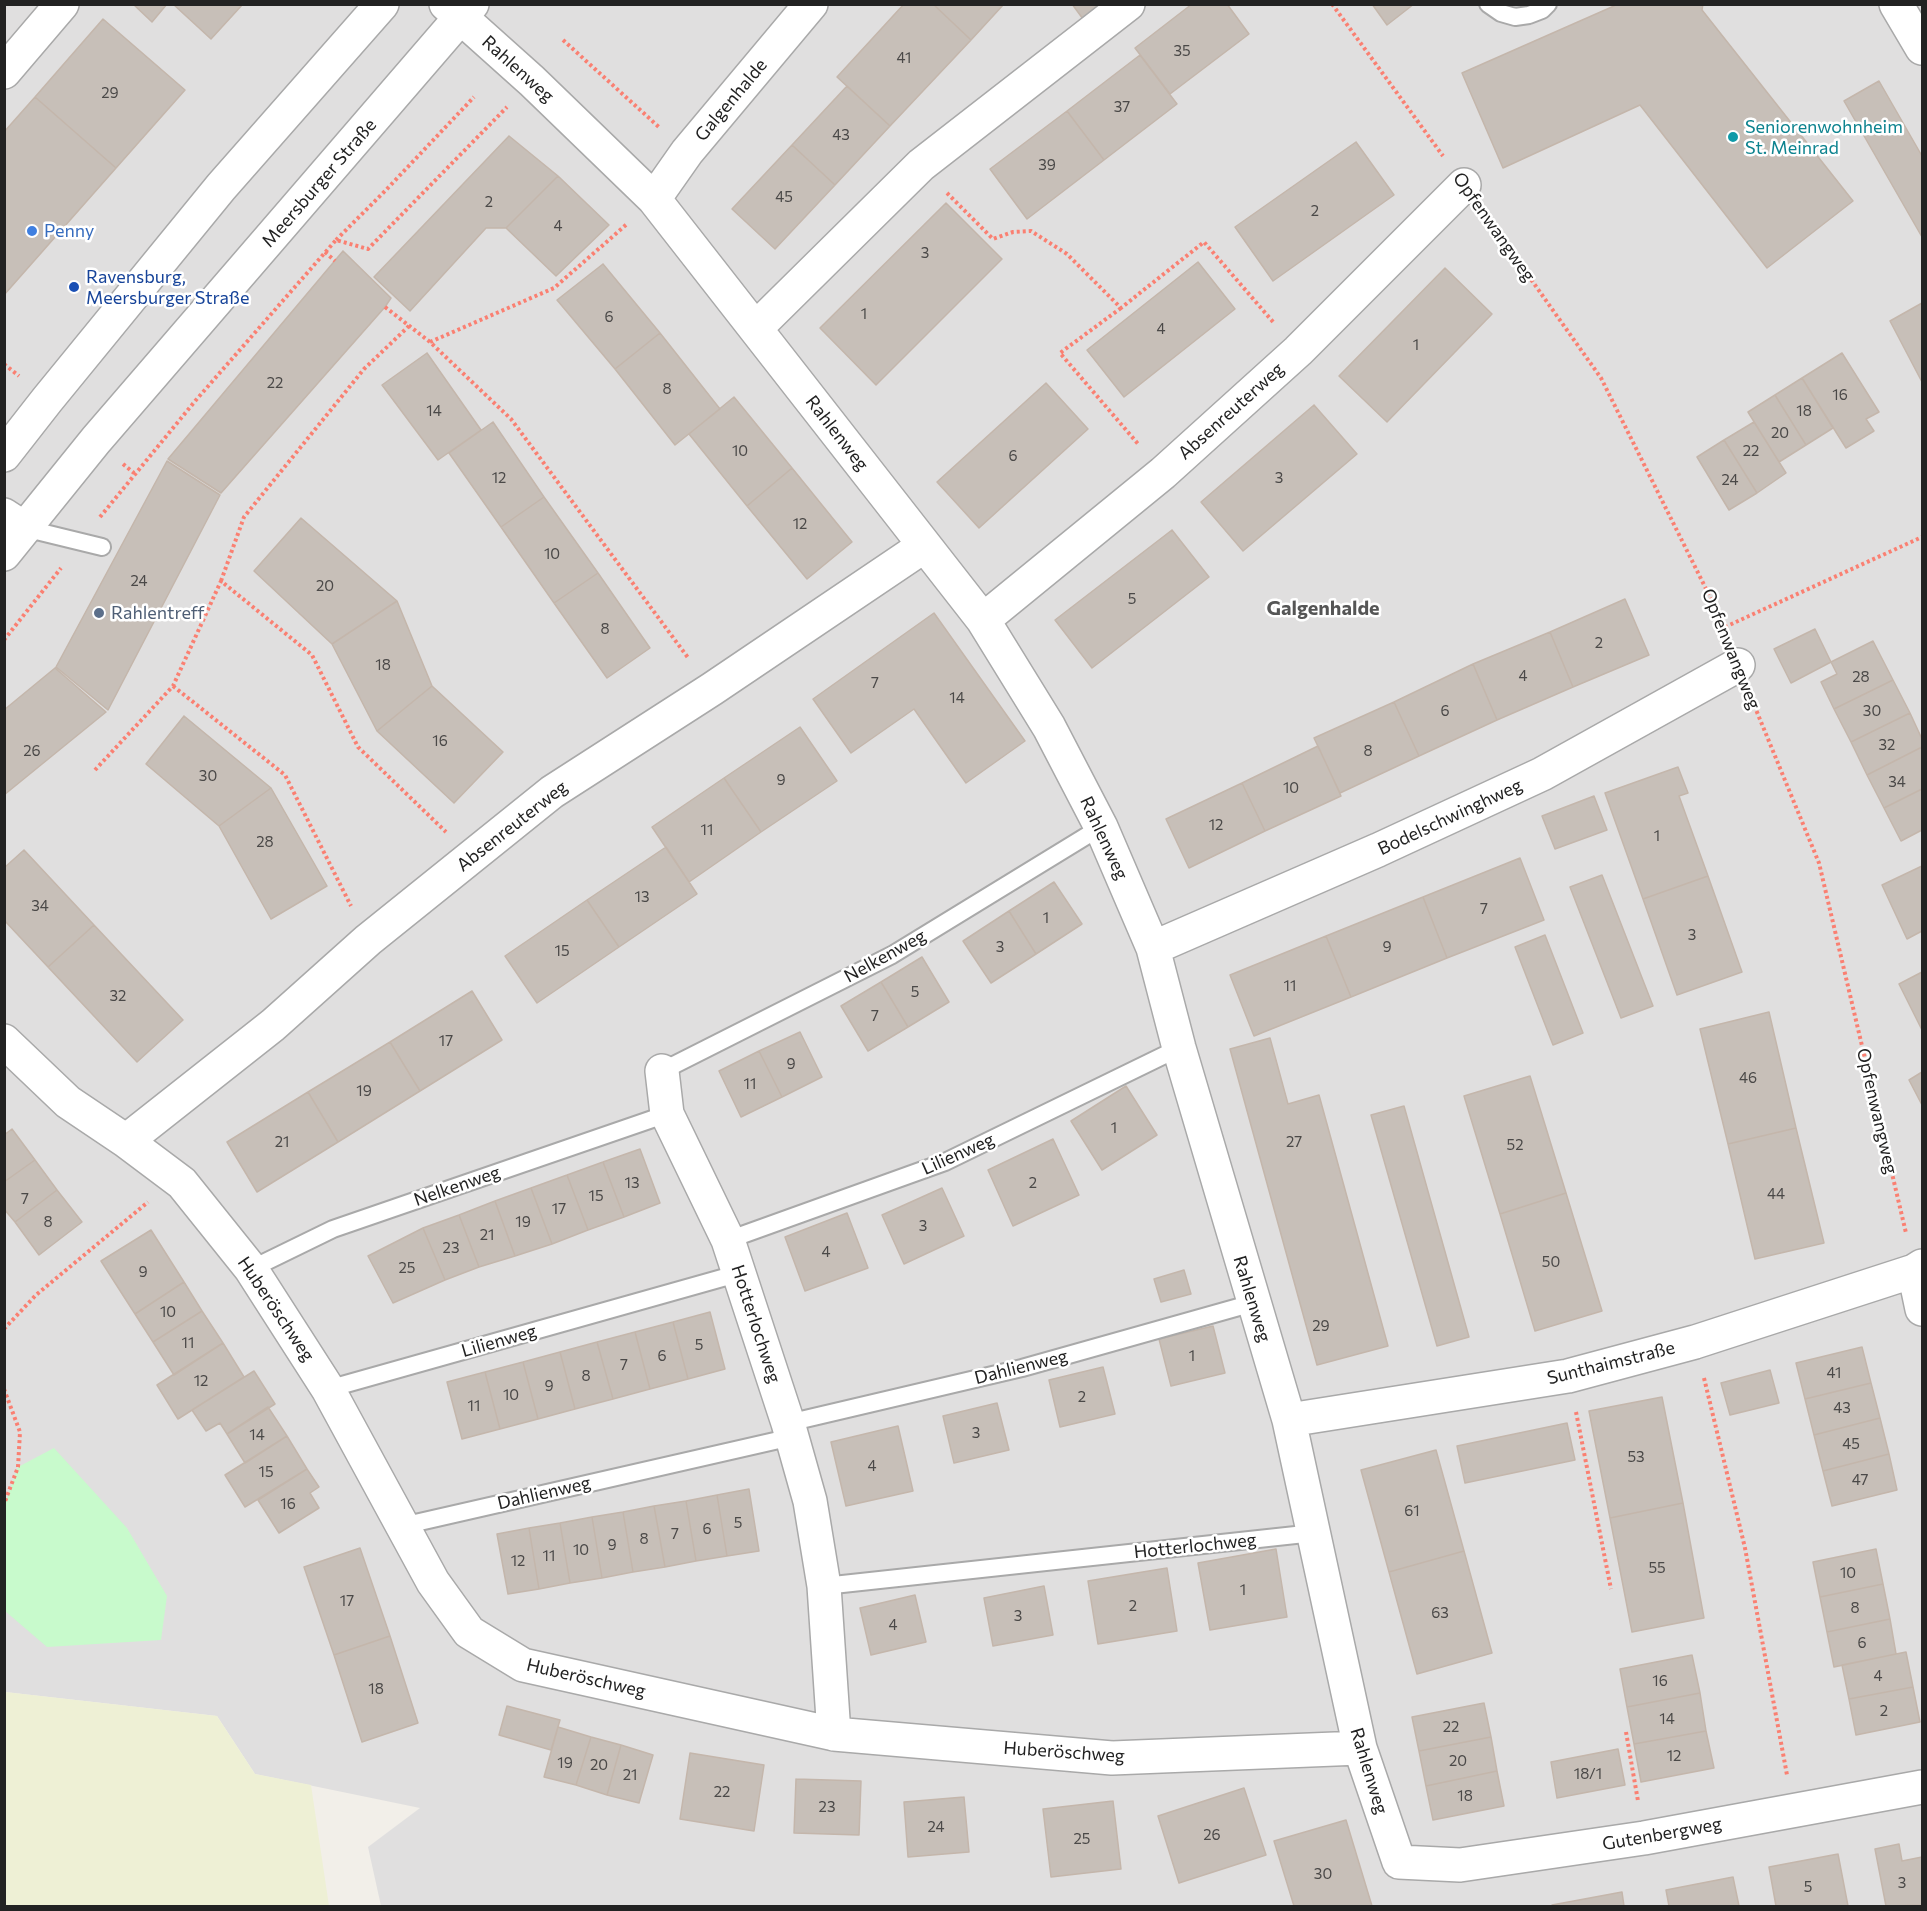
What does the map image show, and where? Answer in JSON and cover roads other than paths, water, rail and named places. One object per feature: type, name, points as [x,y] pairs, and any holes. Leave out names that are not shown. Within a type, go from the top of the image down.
[{"type":"street","points":[[4,72],[62,4]]},
{"type":"street","points":[[4,455],[221,187],[382,4]]},
{"type":"street","name":"Galgenhalde","points":[[654,199],[687,152],[811,4]]},
{"type":"street","points":[[756,328],[921,165],[1128,4]]},
{"type":"street","points":[[1896,4],[1923,48]]},
{"type":"street","name":"Rahlenweg","points":[[460,9],[654,199],[756,328],[983,620],[1049,727],[1101,827],[1153,948],[1179,1048],[1289,1420],[1360,1748],[1399,1862]]},
{"type":"street","name":"Meersburger Straße","points":[[4,554],[14,522],[96,440],[460,9]]},
{"type":"street","name":"Absenreuterweg","points":[[983,620],[1163,473],[1298,351],[1464,185]]},
{"type":"street","name":"Absenreuterweg","points":[[126,1141],[273,1024],[368,940],[552,792],[712,689],[924,546]]},
{"type":"street","name":"Bodelschwinghweg","points":[[1153,948],[1378,850],[1542,774],[1738,665]]},
{"type":"street","name":"Huberöschweg","points":[[4,1041],[68,1102],[183,1183],[251,1269],[328,1389],[433,1582],[469,1632],[523,1665],[834,1734],[1112,1758],[1360,1748]]},
{"type":"street","name":"Hotterlochweg","points":[[662,1071],[667,1114],[728,1240],[790,1430],[810,1501],[824,1587],[834,1734]]},
{"type":"street","points":[[1918,1268],[1923,1309]]},
{"type":"street","name":"Sunthaimstraße","points":[[1289,1420],[1568,1376],[1695,1342],[1918,1268]]},
{"type":"street","name":"Gutenbergweg","points":[[1399,1862],[1460,1864],[1644,1838],[1923,1787]]},
{"type":"lane","points":[[1488,4],[1501,13],[1515,17],[1542,10],[1548,4]]},
{"type":"lane","points":[[14,522],[102,547]]},
{"type":"lane","name":"Nelkenweg","points":[[662,1071],[892,955],[1101,827]]},
{"type":"lane","name":"Lilienweg","points":[[728,1240],[945,1162],[1179,1048]]},
{"type":"lane","name":"Nelkenweg","points":[[251,1269],[333,1229],[667,1114]]},
{"type":"lane","name":"Lilienweg","points":[[328,1389],[740,1273]]},
{"type":"lane","name":"Dahlienweg","points":[[402,1526],[790,1430],[1253,1303]]},
{"type":"lane","name":"Hotterlochweg","points":[[824,1587],[1314,1533]]},
{"type":"place","name":"Seniorenwohnheim St. Meinrad","points":[[1733,137]]},
{"type":"place","name":"Penny","points":[[32,231]]},
{"type":"place","name":"Ravensburg, Meersburger Straße","points":[[74,287]]},
{"type":"place","name":"Rahlentreff","points":[[99,613]]},
{"type":"district","name":"Galgenhalde","points":[[1323,608]]}]
